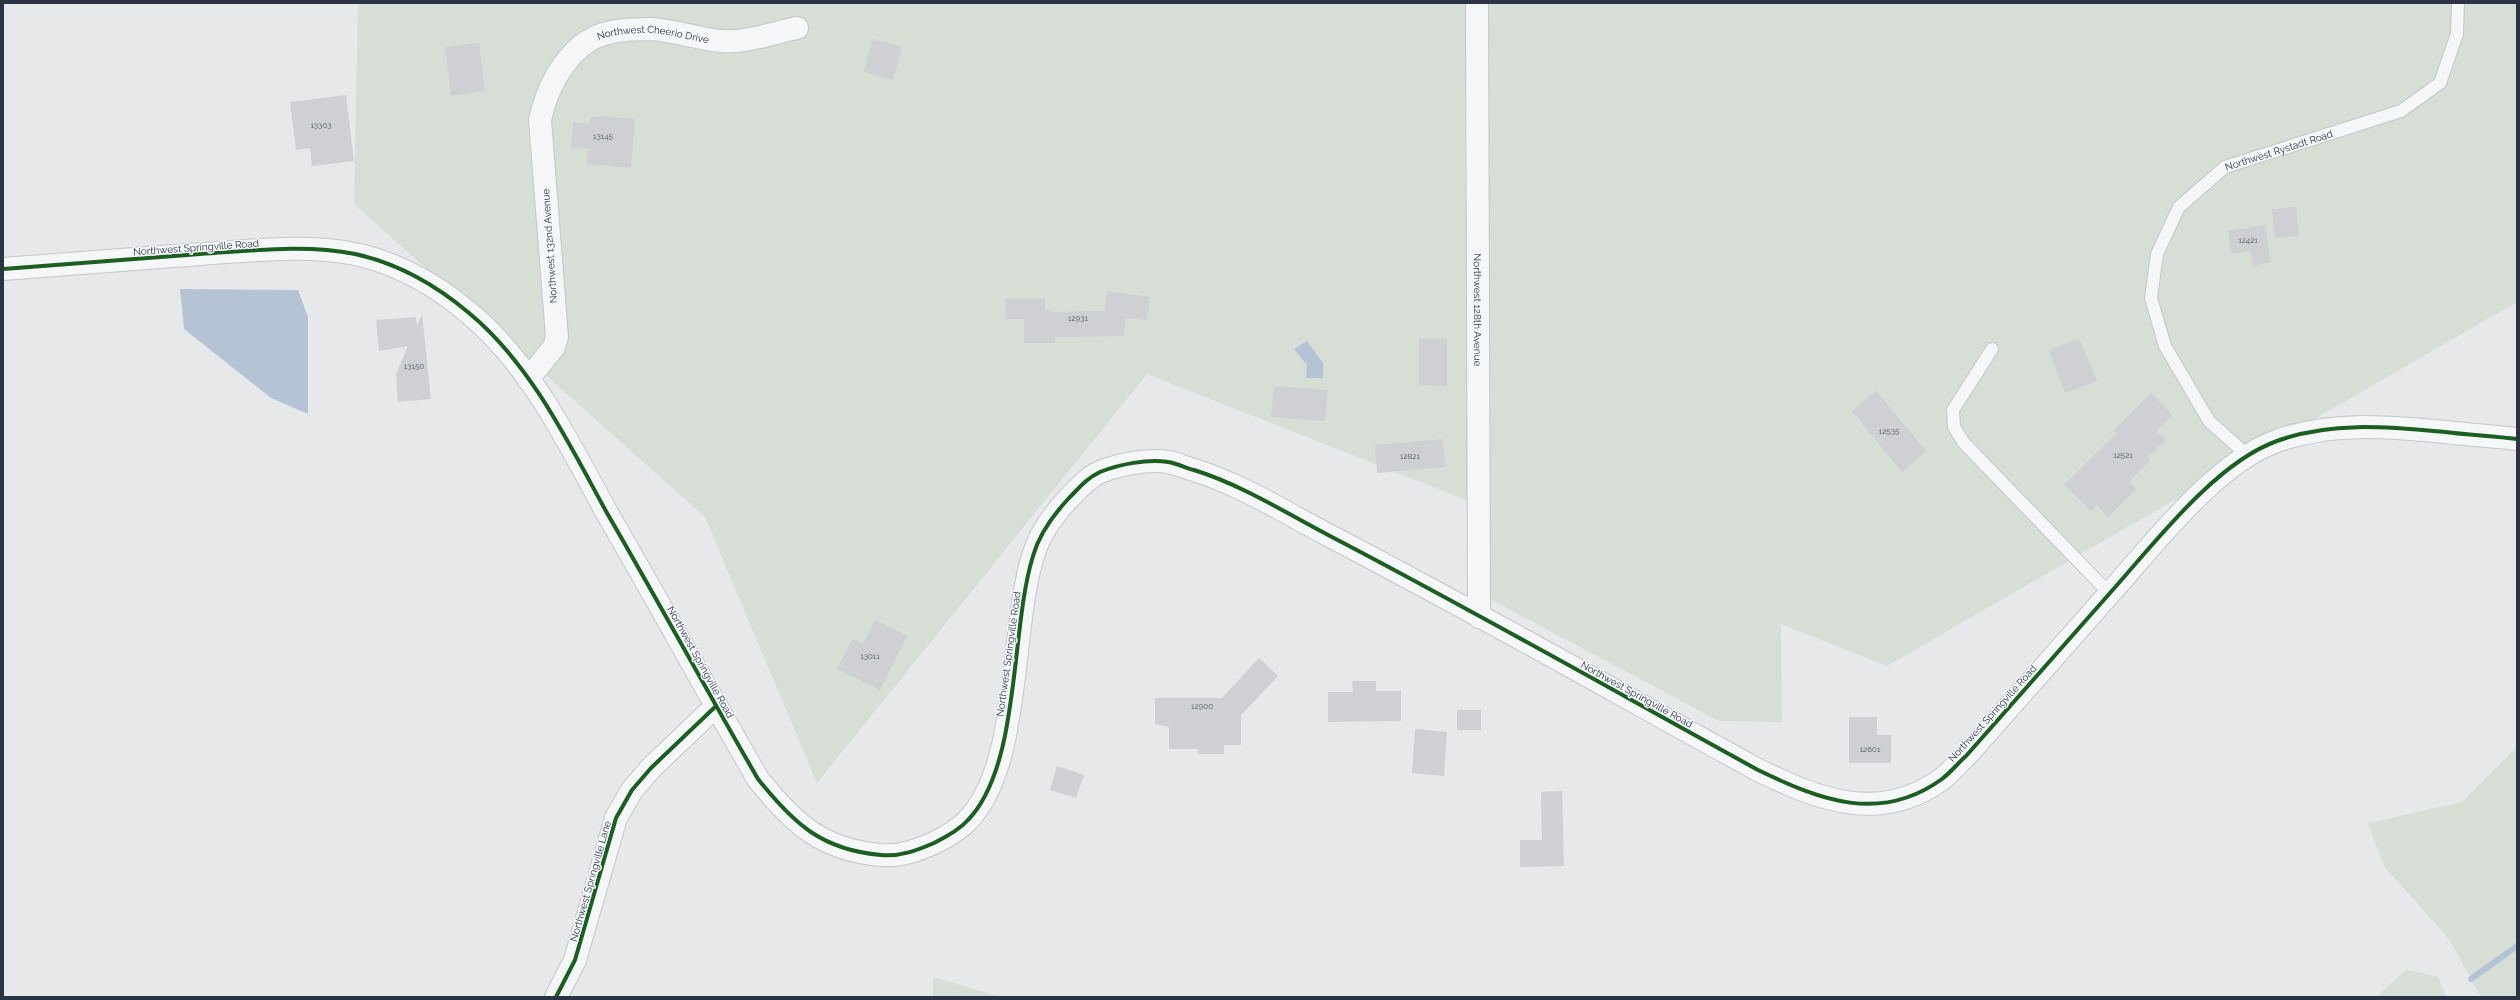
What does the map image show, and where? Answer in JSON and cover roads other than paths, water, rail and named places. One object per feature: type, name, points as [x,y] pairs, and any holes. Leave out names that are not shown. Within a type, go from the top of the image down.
[{"type":"street","name":"Northwest 128th Avenue","points":[[1477,3],[1479,617]]},
{"type":"street","name":"Northwest Cheerio Drive","points":[[543,105],[554,79],[573,56],[590,40],[612,32],[650,29],[722,41],[737,40],[797,28]]},
{"type":"street","name":"Northwest 132nd Avenue","points":[[528,379],[554,347],[556,337],[540,120],[543,105]]},
{"type":"street","name":"Northwest Springville Road","points":[[3,269],[260,250],[318,250],[357,255],[405,272],[435,288],[469,313],[510,356],[528,379],[582,467],[758,779],[777,803],[798,824],[826,843],[858,853],[888,856],[917,850],[944,838],[968,820],[986,795],[997,768],[1004,739],[1024,592],[1034,552],[1057,511],[1086,480],[1101,472],[1132,463],[1168,462],[1219,479],[1355,549],[1772,776],[1843,803],[1871,805],[1898,800],[1916,793],[1942,778],[1966,756],[2194,501],[2248,456],[2276,441],[2312,431],[2352,427],[2400,428],[2517,439]]},
{"type":"street","name":"Northwest Springville Lane","points":[[556,997],[575,960],[616,818],[632,790],[651,768],[716,706]]},
{"type":"lane","name":"Northwest Rystadt Road","points":[[2248,456],[2209,421],[2165,346],[2151,298],[2157,254],[2179,207],[2225,167],[2401,111],[2440,83],[2457,34],[2458,3]]},
{"type":"lane","points":[[1992,349],[1954,410],[1954,427],[1964,443],[2110,594]]},
{"type":"water","points":[[180,289],[298,290],[308,317],[308,414],[271,398],[184,329]]},
{"type":"water","points":[[1307,341],[1323,363],[1323,378],[1306,378],[1307,365],[1294,349]]},
{"type":"waterway","points":[[2471,979],[2517,946]]}]
